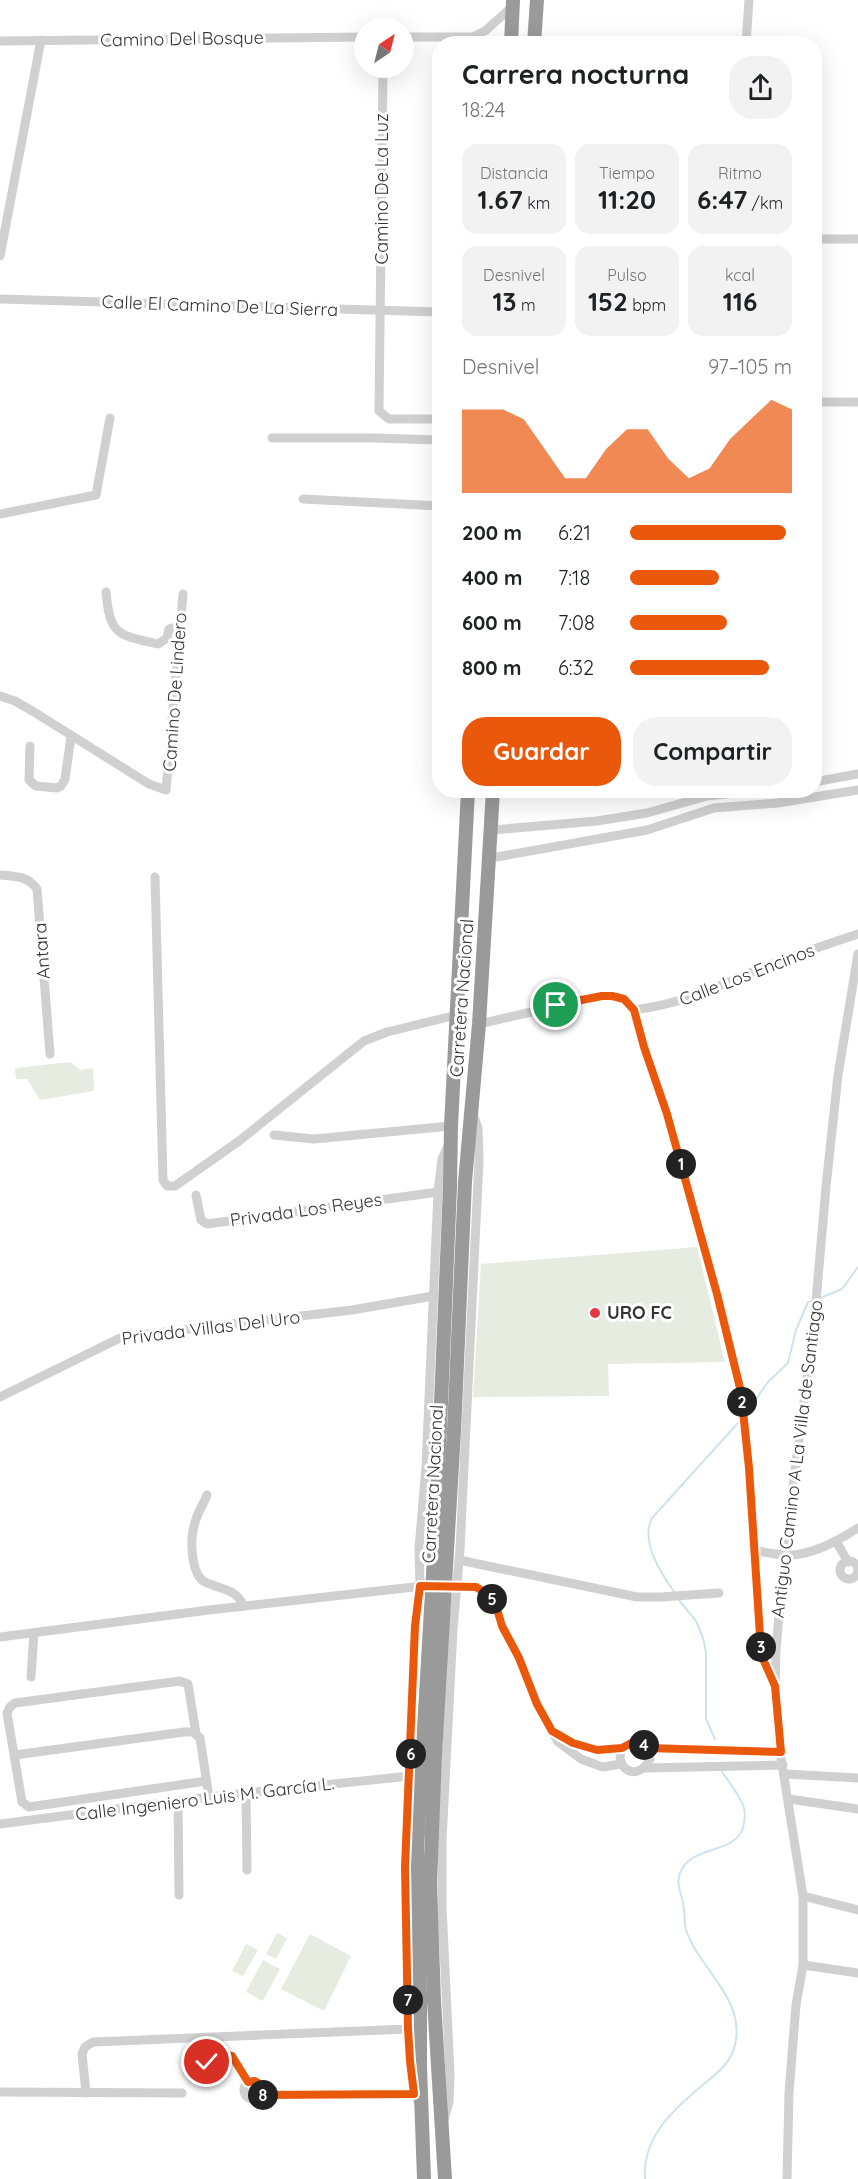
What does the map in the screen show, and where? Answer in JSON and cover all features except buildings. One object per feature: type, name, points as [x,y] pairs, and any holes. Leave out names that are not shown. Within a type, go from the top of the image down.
[{"type":"highway","points":[[535,36],[537,0]]},
{"type":"highway","points":[[511,36],[513,3]]},
{"type":"highway","name":"Carretera Nacional","points":[[445,2179],[442,2125],[427,2000],[417,1849],[436,1511],[444,1190],[451,1143],[468,798]]},
{"type":"highway","name":"Carretera Nacional","points":[[424,2179],[422,2110],[435,1744],[454,1431],[465,1182],[494,798]]},
{"type":"street","points":[[747,36],[749,0]]},
{"type":"street","points":[[475,36],[485,31],[513,3]]},
{"type":"street","name":"Camino Del Bosque","points":[[0,41],[354,37]]},
{"type":"street","points":[[414,37],[432,37]]},
{"type":"street","points":[[0,256],[41,40]]},
{"type":"street","name":"Camino De La Luz","points":[[382,78],[381,311],[378,406],[381,414],[389,418],[432,419]]},
{"type":"street","points":[[822,239],[858,239]]},
{"type":"street","name":"Calle El Camino De La Sierra","points":[[0,299],[432,312]]},
{"type":"street","points":[[822,402],[858,402]]},
{"type":"street","points":[[0,514],[96,495],[110,418]]},
{"type":"street","points":[[272,438],[432,440]]},
{"type":"street","points":[[303,499],[432,506]]},
{"type":"street","points":[[106,592],[108,616],[118,632],[127,638],[158,644],[167,638],[169,629],[179,626]]},
{"type":"street","name":"Camino De Lindero","points":[[71,737],[149,784],[166,790],[183,594]]},
{"type":"street","points":[[0,696],[15,701],[71,737],[65,779],[61,786],[57,788],[36,786],[29,780],[30,746]]},
{"type":"street","points":[[822,781],[858,774]]},
{"type":"street","points":[[822,796],[858,790]]},
{"type":"street","points":[[492,830],[597,821],[647,813],[700,798]]},
{"type":"street","points":[[490,858],[647,830],[704,810],[809,798]]},
{"type":"street","points":[[597,821],[598,840]]},
{"type":"street","name":"Antara","points":[[0,875],[25,879],[33,883],[37,890],[50,1054]]},
{"type":"street","points":[[155,877],[163,1180],[167,1186],[175,1186],[230,1147],[364,1041],[387,1032],[457,1015]]},
{"type":"street","name":"Calle Los Encinos","points":[[634,1010],[668,1004],[710,991],[789,957],[858,934]]},
{"type":"street","name":"Antiguo Camino A La Villa de Santiago","points":[[787,2179],[791,2071],[796,2005],[803,1965],[803,1896],[781,1752],[775,1686],[784,1555],[816,1305],[838,1075],[858,954]]},
{"type":"street","points":[[478,1024],[566,1002],[602,996],[624,999],[634,1010],[667,1114],[717,1294],[741,1392],[749,1468],[760,1636],[763,1659],[775,1686]]},
{"type":"street","points":[[442,2125],[450,2090],[442,1906],[442,1840],[453,1629],[460,1549],[480,1140],[471,1109]]},
{"type":"street","points":[[274,1135],[314,1139],[451,1125]]},
{"type":"street","points":[[422,2110],[414,2094],[410,2061],[405,1867],[415,1626],[420,1586],[419,1549],[426,1467],[433,1296],[444,1190]]},
{"type":"street","name":"Privada Los Reyes","points":[[196,1195],[201,1220],[207,1224],[444,1190]]},
{"type":"street","name":"Privada Villas Del Uro","points":[[0,1397],[122,1337],[318,1314],[433,1296]]},
{"type":"street","points":[[207,1495],[194,1525],[194,1570],[199,1578],[240,1597],[244,1606]]},
{"type":"street","points":[[754,1550],[784,1555],[811,1551],[836,1541],[858,1528]]},
{"type":"street","points":[[836,1541],[848,1562]]},
{"type":"street","points":[[419,1549],[432,1557],[439,1558],[447,1557],[460,1549]]},
{"type":"street","points":[[459,1560],[637,1597],[719,1593]]},
{"type":"street","points":[[0,1637],[420,1586],[476,1587],[495,1602],[502,1626],[519,1658],[537,1704],[563,1747],[581,1759],[603,1767],[621,1764]]},
{"type":"street","points":[[415,1626],[419,1619],[431,1612],[446,1616],[453,1629]]},
{"type":"street","points":[[31,1677],[34,1633]]},
{"type":"street","points":[[206,1781],[29,1807],[22,1802],[7,1713],[15,1703],[180,1681],[188,1684],[196,1734],[200,1738],[209,1797]]},
{"type":"street","points":[[552,1731],[585,1748],[597,1750],[622,1748],[635,1741],[648,1748],[781,1752]]},
{"type":"street","points":[[15,1755],[184,1732],[196,1734]]},
{"type":"street","points":[[622,1748],[619,1758],[621,1764],[628,1770],[637,1772],[645,1768],[784,1769],[858,1778]]},
{"type":"street","points":[[645,1768],[650,1759],[648,1748]]},
{"type":"street","name":"Calle Ingeniero Luis M. García L.","points":[[0,1824],[209,1797],[410,1776]]},
{"type":"street","points":[[246,1794],[246,1870]]},
{"type":"street","points":[[789,1798],[858,1809]]},
{"type":"street","points":[[178,1802],[179,1895]]},
{"type":"street","points":[[803,1896],[858,1910]]},
{"type":"street","points":[[803,1965],[858,1973]]},
{"type":"street","points":[[86,2093],[82,2054],[84,2047],[93,2042],[408,2029]]},
{"type":"street","points":[[207,2062],[222,2055],[232,2056],[248,2082],[244,2091],[248,2097],[254,2098],[260,2095],[414,2094]]},
{"type":"street","points":[[0,2092],[182,2093]]},
{"type":"shaded area","points":[[71,1062],[80,1070],[93,1068],[94,1091],[40,1100],[27,1079],[16,1079],[15,1068]]},
{"type":"shaded area","name":"URO FC","points":[[697,1247],[725,1362],[608,1364],[609,1396],[473,1397],[481,1264]]},
{"type":"shaded area","points":[[277,1933],[287,1938],[276,1959],[266,1954]]},
{"type":"shaded area","points":[[310,1934],[351,1956],[324,2011],[281,1989]]},
{"type":"shaded area","points":[[246,1944],[258,1950],[243,1976],[232,1971]]},
{"type":"shaded area","points":[[263,1960],[280,1969],[263,2001],[246,1992]]},
{"type":"waterway","points":[[820,1298],[842,1289],[858,1267]]},
{"type":"waterway","points":[[749,1409],[768,1382],[788,1363],[796,1330],[808,1302],[812,1301]]},
{"type":"waterway","points":[[675,1593],[658,1567],[650,1547],[649,1527],[652,1518],[738,1423]]},
{"type":"waterway","points":[[679,1600],[696,1621],[703,1638],[706,1652],[706,1719],[715,1739]]},
{"type":"waterway","points":[[645,2179],[645,2164],[649,2149],[663,2124],[683,2102],[724,2066],[731,2057],[735,2045],[737,2028],[734,2013],[720,1985],[692,1944],[686,1930],[679,1884],[680,1873],[694,1857],[734,1841],[741,1833],[745,1818],[744,1807],[721,1770]]},
{"type":"place","name":"URO FC","points":[[595,1313]]},
{"type":"route","points":[[207,2062],[222,2055],[232,2056],[236,2059],[248,2082],[255,2081],[261,2085],[260,2095],[414,2094],[408,2029],[405,1843],[409,1809],[415,1626],[420,1586],[476,1587],[495,1602],[502,1626],[519,1658],[543,1717],[552,1731],[567,1740],[585,1748],[597,1750],[622,1748],[635,1741],[648,1748],[781,1752],[778,1739],[775,1686],[763,1659],[760,1636],[749,1468],[741,1392],[717,1294],[667,1114],[630,1003],[612,996],[602,996],[556,1005]]}]
